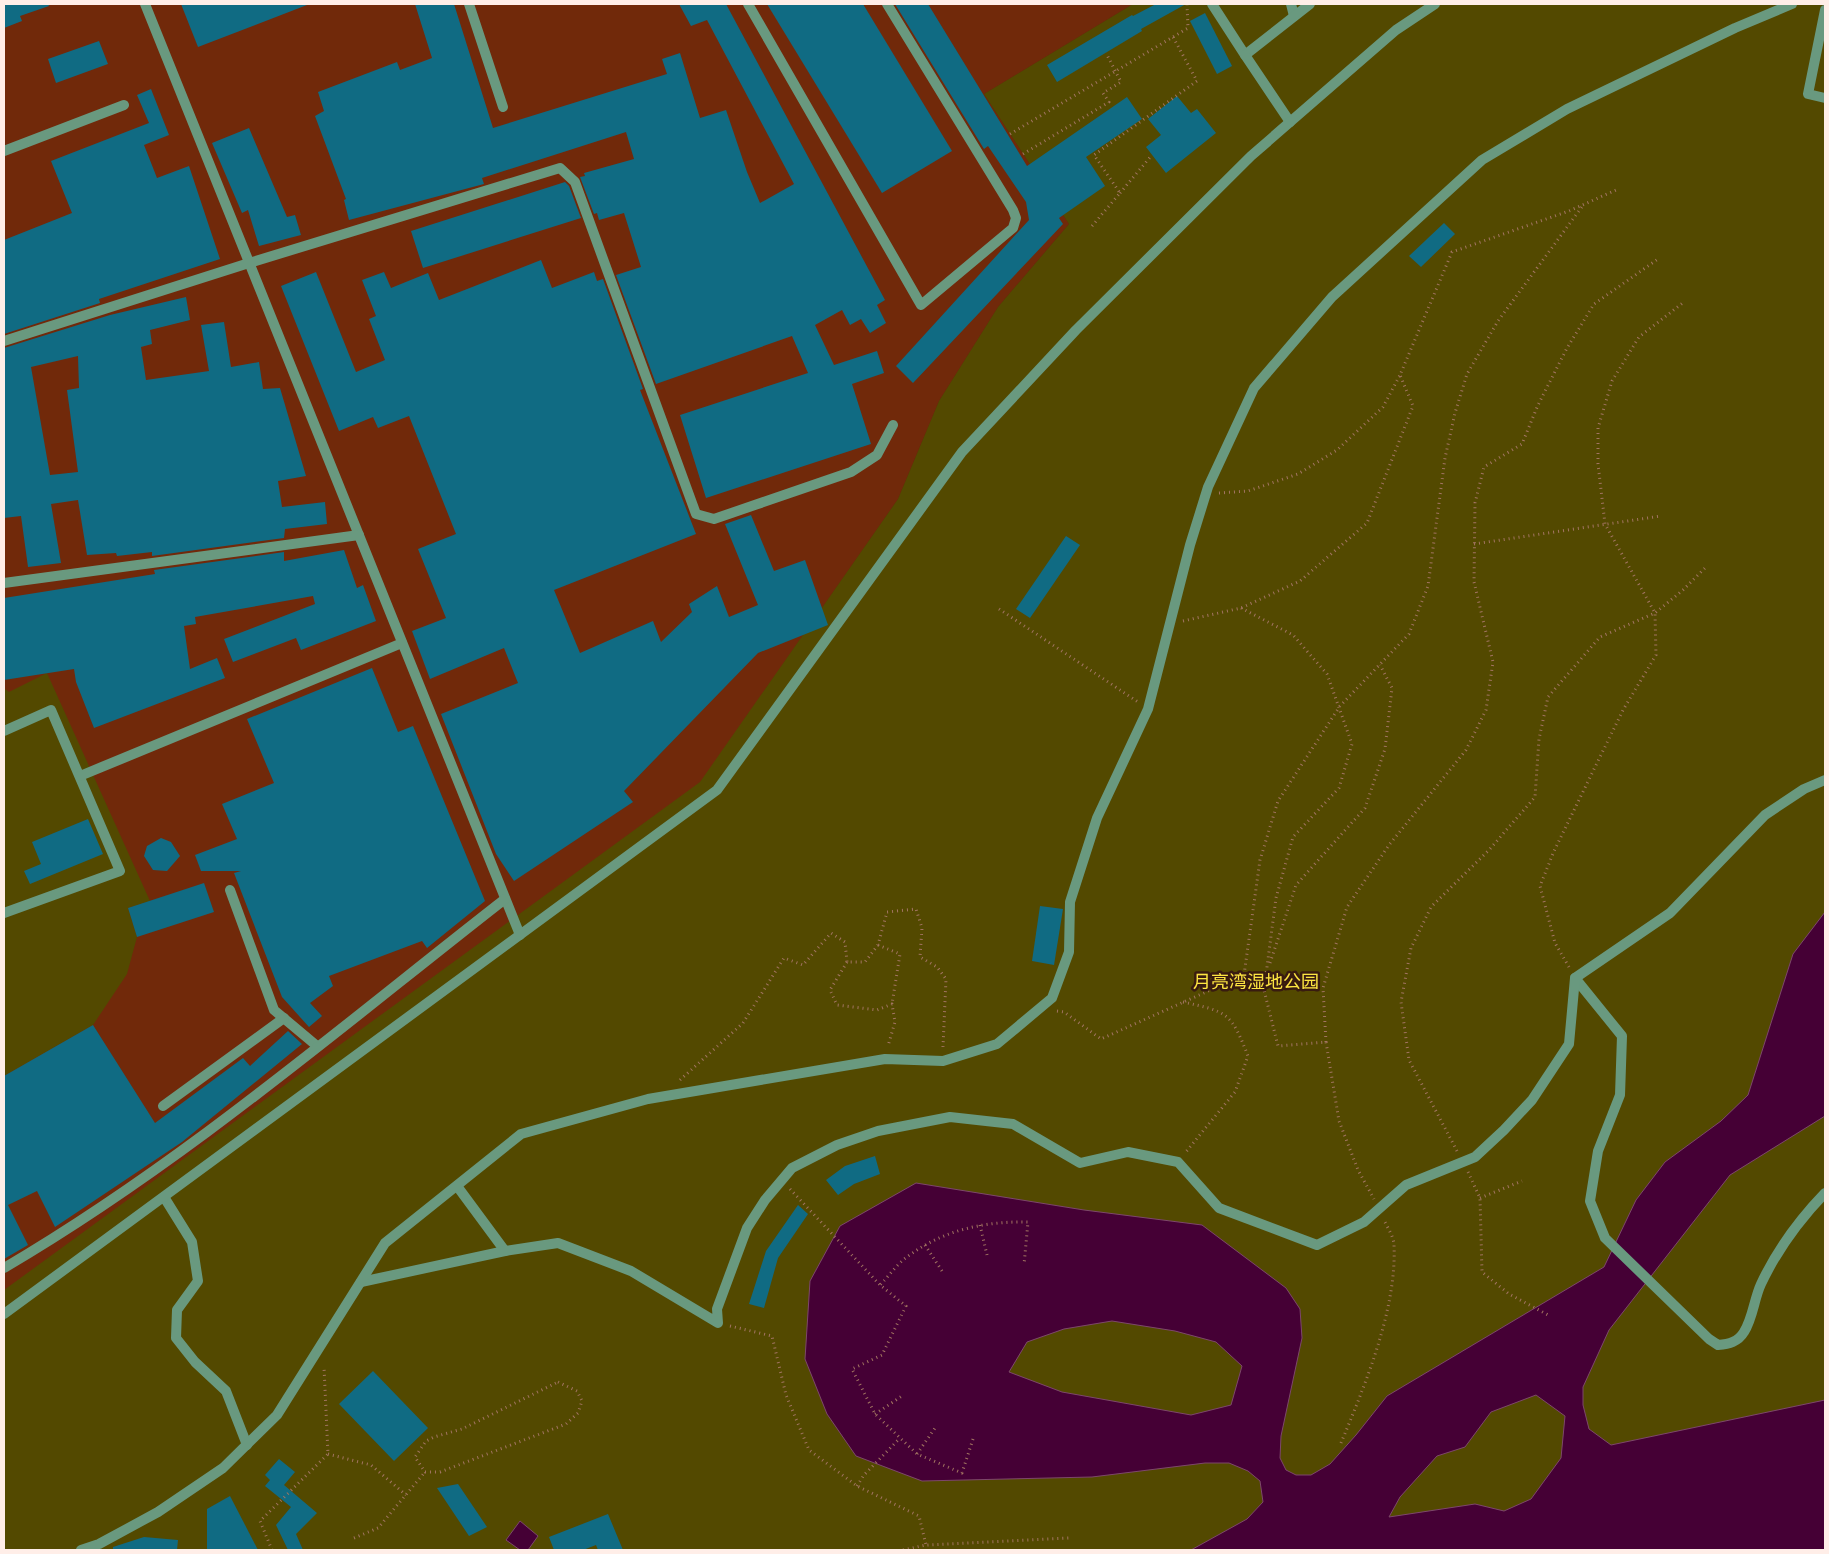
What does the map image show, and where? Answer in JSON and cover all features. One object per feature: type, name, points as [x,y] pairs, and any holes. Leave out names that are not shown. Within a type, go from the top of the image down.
[{"type":"street","points":[[145,4],[520,935]]},
{"type":"street","points":[[469,4],[503,107]]},
{"type":"street","points":[[748,4],[921,305],[1013,228],[1016,218],[1013,210],[887,4]]},
{"type":"street","points":[[1212,4],[1290,122]]},
{"type":"street","points":[[1291,4],[1294,16]]},
{"type":"street","points":[[1245,56],[1310,4]]},
{"type":"street","points":[[4,1314],[717,790],[962,452],[1076,330],[1252,156],[1396,30],[1435,4]]},
{"type":"street","points":[[81,1550],[99,1544],[158,1512],[223,1468],[277,1414],[385,1244],[521,1134],[661,1097],[885,1059],[943,1061],[997,1044],[1052,998],[1068,952],[1070,902],[1097,818],[1148,709],[1206,494],[1254,388],[1332,298],[1482,160],[1567,109],[1736,28],[1792,4]]},
{"type":"street","points":[[1825,10],[1808,94],[1825,98]]},
{"type":"street","points":[[4,152],[124,105]]},
{"type":"street","points":[[4,341],[249,263],[560,168],[575,182],[696,514],[714,519],[851,472],[877,455],[892,425]]},
{"type":"street","points":[[4,584],[359,535]]},
{"type":"street","points":[[80,776],[402,643]]},
{"type":"street","points":[[4,732],[51,710],[120,870],[4,913]]},
{"type":"street","points":[[718,1323],[717,1309],[747,1228],[765,1200],[792,1168],[838,1145],[878,1131],[950,1116],[1012,1124],[1080,1163],[1128,1152],[1178,1162],[1219,1208],[1317,1245],[1364,1222],[1406,1185],[1475,1157],[1532,1100],[1569,1044],[1576,978],[1670,913],[1765,814],[1804,789],[1825,780]]},
{"type":"street","points":[[230,890],[274,1010],[317,1046]]},
{"type":"street","points":[[4,1268],[41,1246],[184,1150],[505,899]]},
{"type":"street","points":[[1576,978],[1622,1036],[1620,1095],[1598,1151],[1590,1201],[1605,1238],[1718,1345],[1734,1343],[1744,1332],[1760,1286],[1783,1244],[1810,1208],[1825,1193]]},
{"type":"street","points":[[163,1106],[284,1018]]},
{"type":"street","points":[[457,1186],[504,1251]]},
{"type":"street","points":[[164,1197],[192,1242],[198,1281],[177,1310],[176,1338],[195,1362],[226,1391],[247,1445]]},
{"type":"street","points":[[361,1282],[504,1251],[558,1243],[631,1271],[718,1323]]},
{"type":"path","points":[[1010,134],[1188,28],[1187,4]]},
{"type":"path","points":[[1120,193],[1094,155],[1197,82],[1173,37]]},
{"type":"path","points":[[1023,154],[1109,102],[1103,93],[1121,82],[1106,53]]},
{"type":"path","points":[[1092,226],[1152,155]]},
{"type":"path","points":[[1206,494],[1248,491],[1306,469],[1337,450],[1383,407],[1400,375],[1452,252],[1584,204],[1616,190]]},
{"type":"path","points":[[1039,1008],[1064,1012],[1101,1039],[1244,975],[1260,860],[1278,801],[1340,706],[1409,634],[1428,586],[1445,458],[1455,413],[1467,374],[1498,321],[1584,204]]},
{"type":"path","points":[[1341,1443],[1371,1371],[1390,1293],[1394,1243],[1379,1209],[1358,1170],[1339,1122],[1326,1042],[1322,988],[1347,907],[1389,846],[1466,750],[1486,710],[1493,662],[1474,582],[1475,503],[1484,467],[1522,444],[1538,405],[1567,348],[1594,304],[1658,258]]},
{"type":"path","points":[[1576,978],[1555,943],[1540,886],[1554,851],[1623,710],[1656,656],[1655,613],[1605,524],[1598,464],[1598,428],[1612,381],[1640,337],[1684,302]]},
{"type":"path","points":[[1170,624],[1241,608],[1300,581],[1367,523],[1413,406],[1400,375]]},
{"type":"path","points":[[1474,544],[1661,516]]},
{"type":"path","points":[[1550,1316],[1509,1294],[1482,1272],[1480,1198],[1409,1060],[1400,1002],[1411,948],[1431,907],[1490,850],[1536,797],[1540,739],[1548,697],[1600,637],[1655,613],[1683,590],[1705,568]]},
{"type":"path","points":[[1241,608],[1293,635],[1327,674],[1352,744],[1339,788],[1294,837],[1276,898],[1264,990],[1278,1046],[1326,1042]]},
{"type":"path","points":[[999,609],[1148,709]]},
{"type":"path","points":[[1267,971],[1296,885],[1365,808],[1385,749],[1392,688],[1380,665]]},
{"type":"path","points":[[848,962],[866,962],[878,945],[887,912],[916,909],[922,928],[920,957],[937,967],[946,979],[943,1061]]},
{"type":"path","points":[[661,1097],[743,1023],[784,958],[803,965],[831,933],[845,942],[848,962],[830,990],[837,1005],[876,1010],[892,1004]]},
{"type":"path","points":[[878,945],[900,954],[892,1004],[895,1022],[885,1059]]},
{"type":"path","points":[[1178,1162],[1235,1092],[1248,1056],[1236,1025],[1216,1009],[1183,1002]]},
{"type":"path","points":[[782,1180],[880,1285],[906,1306],[882,1355],[852,1369],[875,1414],[917,1454],[962,1474],[973,1439]]},
{"type":"path","points":[[1480,1198],[1522,1181]]},
{"type":"path","points":[[880,1285],[906,1257],[925,1245],[980,1225],[999,1221],[1028,1222],[1024,1265]]},
{"type":"path","points":[[980,1225],[987,1256]]},
{"type":"path","points":[[925,1245],[942,1271]]},
{"type":"path","points":[[718,1323],[772,1336],[786,1395],[809,1450],[857,1486],[919,1516],[926,1545]]},
{"type":"path","points":[[272,1550],[260,1521],[328,1454],[322,1343]]},
{"type":"path","points":[[558,1382],[577,1390],[582,1401],[578,1413],[566,1424],[440,1472],[425,1472],[415,1457],[426,1441],[497,1413],[558,1382]]},
{"type":"path","points":[[875,1414],[902,1396]]},
{"type":"path","points":[[917,1454],[935,1428]]},
{"type":"path","points":[[857,1486],[864,1475],[900,1438]]},
{"type":"path","points":[[328,1454],[370,1466],[406,1495]]},
{"type":"path","points":[[354,1538],[378,1528],[425,1472]]},
{"type":"path","points":[[903,1550],[926,1545],[1070,1538]]},
{"type":"shaded area","points":[[4,4],[1133,4],[984,94],[1069,224],[998,307],[939,401],[898,499],[701,782],[4,1314]]},
{"type":"shaded area","points":[[1825,912],[1825,1116],[1730,1175],[1609,1330],[1583,1387],[1583,1405],[1589,1429],[1611,1445],[1825,1400],[1825,1550],[1191,1550],[1247,1519],[1263,1502],[1260,1481],[1248,1471],[1229,1463],[1205,1463],[1092,1477],[922,1481],[856,1456],[827,1414],[805,1359],[810,1281],[840,1226],[916,1183],[1084,1210],[1202,1225],[1286,1288],[1300,1309],[1302,1338],[1281,1436],[1280,1458],[1286,1470],[1296,1475],[1311,1475],[1330,1464],[1387,1396],[1604,1267],[1636,1200],[1665,1162],[1721,1121],[1748,1095],[1793,954]],"holes":[[[1112,1321],[1175,1331],[1216,1342],[1242,1366],[1231,1405],[1191,1415],[1062,1392],[1009,1372],[1027,1342],[1064,1329]],[[1536,1395],[1565,1416],[1561,1458],[1531,1499],[1504,1511],[1475,1504],[1389,1517],[1400,1497],[1437,1456],[1465,1447],[1491,1412]]]},
{"type":"shaded area","points":[[520,1521],[538,1536],[528,1550],[520,1550],[506,1540]]},
{"type":"green space","name":"月亮湾湿地公园","points":[[1133,4],[1825,4],[1825,1425],[1448,1550],[4,1550],[4,1290],[700,782],[898,499],[939,401],[998,307],[1069,224],[984,94]]},
{"type":"green space","points":[[47,673],[150,901],[128,908],[137,937],[127,974],[93,1025],[4,1076],[4,688],[9,692]]},
{"type":"building","points":[[4,4],[48,4],[49,6],[20,16],[22,21],[4,28]]},
{"type":"building","points":[[181,4],[307,4],[307,5],[198,47]]},
{"type":"building","points":[[415,4],[454,4],[493,128],[667,74],[662,59],[680,53],[700,118],[726,110],[747,172],[760,203],[794,184],[707,20],[691,26],[679,4],[726,4],[885,300],[877,305],[886,323],[870,333],[861,319],[850,325],[842,310],[815,325],[834,365],[877,351],[884,373],[852,384],[871,444],[706,498],[680,415],[808,373],[792,336],[656,384],[616,275],[641,267],[624,213],[599,220],[597,213],[594,214],[580,177],[585,176],[584,173],[634,159],[626,132],[482,178],[484,184],[349,220],[344,200],[346,199],[315,116],[324,111],[318,92],[397,62],[400,70],[432,58]]},
{"type":"building","points":[[767,4],[863,4],[952,151],[882,193]]},
{"type":"building","points":[[895,4],[928,4],[1027,166],[1127,97],[1142,119],[1086,157],[1105,186],[1059,218],[1063,224],[913,383],[896,366],[1029,220],[1026,202],[988,146],[984,149]]},
{"type":"building","points":[[1156,4],[1186,4],[1141,29],[1142,31],[1057,82],[1047,65],[1132,15]]},
{"type":"building","points":[[1205,13],[1232,66],[1217,74],[1190,21]]},
{"type":"building","points":[[99,41],[108,64],[56,83],[48,59]]},
{"type":"building","points":[[151,89],[169,135],[144,145],[157,178],[189,166],[220,259],[99,299],[100,303],[4,334],[4,240],[72,213],[51,161],[149,123],[137,95]]},
{"type":"building","points":[[1177,96],[1191,113],[1197,109],[1216,133],[1166,173],[1146,147],[1161,135],[1148,119]]},
{"type":"building","points":[[249,128],[287,217],[295,215],[301,235],[259,246],[248,210],[242,213],[212,143]]},
{"type":"building","points":[[565,182],[569,186],[581,218],[423,268],[411,231]]},
{"type":"building","points":[[1444,223],[1455,234],[1421,267],[1409,256]]},
{"type":"building","points":[[541,260],[552,288],[594,272],[597,281],[603,279],[643,389],[640,390],[696,534],[554,590],[580,653],[653,621],[661,642],[692,612],[689,604],[717,586],[729,617],[758,605],[725,524],[751,515],[774,571],[805,560],[828,625],[758,653],[624,791],[633,802],[514,881],[496,854],[441,714],[518,683],[504,648],[430,679],[412,631],[446,618],[418,549],[456,534],[409,416],[378,428],[373,417],[339,431],[281,286],[316,272],[356,372],[385,360],[369,319],[376,316],[362,280],[384,272],[391,288],[428,273],[439,300]]},
{"type":"building","points":[[186,297],[190,320],[150,330],[152,344],[141,347],[146,380],[209,371],[201,325],[224,322],[231,367],[259,362],[263,389],[280,388],[306,476],[278,481],[282,507],[325,502],[327,524],[285,529],[284,538],[152,556],[152,552],[117,556],[116,553],[87,555],[78,500],[51,504],[61,563],[28,567],[21,516],[4,518],[4,348],[110,315]],"holes":[[[78,356],[79,388],[67,390],[78,472],[50,475],[31,367]]]},
{"type":"building","points":[[1066,536],[1080,545],[1030,618],[1016,609]]},
{"type":"building","points":[[344,550],[357,588],[363,585],[376,621],[301,650],[296,638],[233,662],[224,639],[315,604],[313,596],[195,617],[196,624],[184,626],[190,669],[217,658],[225,678],[94,728],[76,682],[74,669],[4,680],[4,598],[155,574],[154,570],[284,552],[284,561]]},
{"type":"building","points":[[372,668],[398,732],[413,726],[485,901],[427,948],[422,941],[329,976],[333,986],[310,1003],[322,1016],[309,1027],[282,997],[234,873],[241,871],[201,871],[195,855],[237,839],[222,804],[274,783],[247,719]]},
{"type":"building","points":[[88,819],[103,854],[30,884],[24,871],[41,864],[32,842]]},
{"type":"building","points":[[161,838],[171,842],[180,856],[167,871],[153,870],[144,856],[147,846]]},
{"type":"building","points":[[204,883],[214,912],[137,937],[128,908]]},
{"type":"building","points":[[1040,906],[1063,909],[1054,965],[1032,961]]},
{"type":"building","points":[[93,1025],[155,1123],[243,1058],[250,1066],[288,1031],[302,1044],[182,1142],[55,1227],[37,1191],[8,1205],[28,1245],[4,1259],[4,1076]]},
{"type":"building","points":[[875,1156],[880,1174],[854,1184],[838,1195],[826,1180],[845,1166]]},
{"type":"building","points":[[798,1205],[808,1214],[778,1258],[764,1308],[749,1304],[766,1251]]},
{"type":"building","points":[[373,1371],[428,1428],[394,1461],[339,1404]]},
{"type":"building","points":[[279,1459],[295,1472],[284,1485],[317,1513],[296,1534],[303,1550],[288,1550],[276,1525],[291,1507],[265,1486],[270,1480],[265,1475]]},
{"type":"building","points":[[458,1484],[487,1527],[469,1536],[437,1488]]},
{"type":"building","points":[[230,1496],[258,1550],[207,1550],[207,1509]]},
{"type":"building","points":[[608,1514],[623,1550],[598,1550],[596,1545],[583,1550],[554,1550],[549,1537]]},
{"type":"building","points":[[144,1537],[178,1540],[177,1550],[113,1550],[113,1547]]}]
